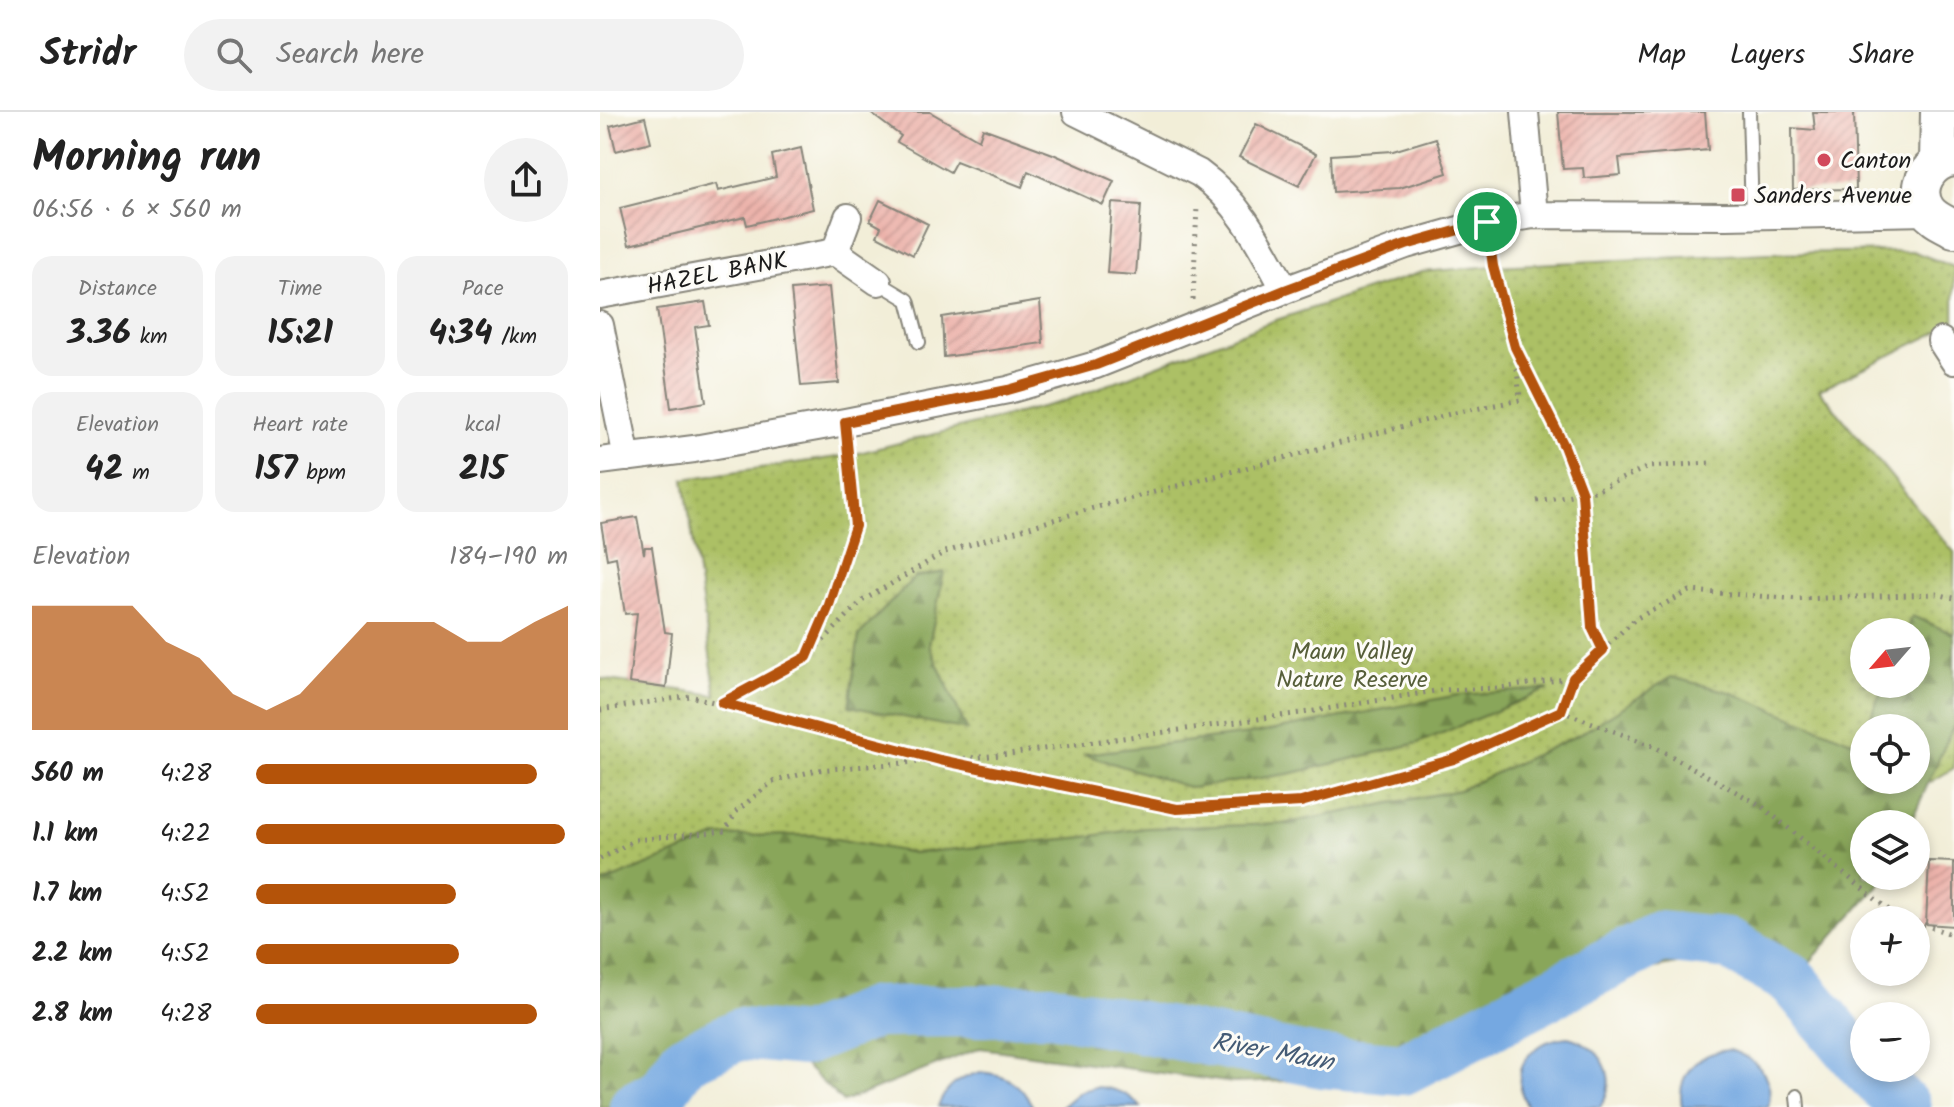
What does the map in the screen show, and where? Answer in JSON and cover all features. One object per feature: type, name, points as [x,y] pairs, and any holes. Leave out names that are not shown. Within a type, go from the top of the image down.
[{"type":"main road","points":[[1939,112],[1942,198]]},
{"type":"main road","points":[[1950,112],[1954,121]]},
{"type":"street","points":[[1076,112],[1199,173],[1217,186],[1249,224],[1285,290]]},
{"type":"street","points":[[1525,112],[1534,215]]},
{"type":"street","points":[[600,461],[845,422],[1008,390],[1096,365],[1406,245],[1487,222],[1534,215],[1752,216],[1890,212],[1942,198]]},
{"type":"street","points":[[848,217],[835,252],[878,282]]},
{"type":"street","name":"HAZEL BANK","points":[[600,295],[835,252]]},
{"type":"street","points":[[600,325],[627,458]]},
{"type":"lane","points":[[1749,112],[1752,216]]},
{"type":"lane","points":[[878,282],[908,300],[919,342]]},
{"type":"path","points":[[1191,328],[1199,173]]},
{"type":"path","points":[[722,703],[807,657],[862,601],[945,552],[1165,489],[1450,414],[1520,400],[1515,347],[1493,266],[1487,222]]},
{"type":"path","points":[[1515,347],[1564,446],[1582,493],[1592,627],[1603,650]]},
{"type":"path","points":[[807,657],[828,608],[855,526],[845,422]]},
{"type":"path","points":[[1537,501],[1594,491],[1648,467],[1709,463]]},
{"type":"path","points":[[1561,711],[1573,678],[1635,619],[1690,591],[1768,598],[1936,594],[1954,598]]},
{"type":"path","points":[[600,859],[635,840],[725,831],[737,811],[772,782],[817,770],[1032,751],[1441,690],[1499,688],[1573,678]]},
{"type":"path","points":[[600,710],[690,696],[940,760],[1177,809],[1301,802],[1454,759],[1561,711],[1653,746],[1760,805],[1884,906]]},
{"type":"path","points":[[1930,927],[1954,935]]},
{"type":"green space","name":"Maun Valley Nature Reserve","points":[[1912,251],[1954,267],[1954,324],[1819,390],[1954,552],[1954,768],[1930,782],[1930,714],[1850,714],[1850,794],[1911,794],[1884,810],[1850,810],[1850,830],[1769,879],[871,977],[600,1097],[600,679],[716,695],[684,479],[851,455],[1062,402],[1273,321],[1422,272],[1769,253]]},
{"type":"green space","points":[[944,572],[929,645],[967,730],[849,706],[859,635],[915,577]]},
{"type":"green space","points":[[1930,624],[1954,634],[1954,725],[1930,779],[1930,714],[1872,714],[1878,698],[1930,698]]},
{"type":"green space","points":[[1671,677],[1730,692],[1850,740],[1850,794],[1923,794],[1916,810],[1850,810],[1850,890],[1874,890],[1860,906],[1850,906],[1850,917],[1810,962],[1753,958],[1688,962],[1632,972],[1442,1075],[1234,1083],[980,1048],[843,1102],[766,1028],[656,1107],[600,1107],[600,884],[719,836],[815,835],[913,853],[1085,837],[1145,828],[1282,824],[1459,790],[1580,734]]},
{"type":"green space","points":[[1549,689],[1418,743],[1289,774],[1191,788],[1083,754],[1258,733],[1458,695]]},
{"type":"water","points":[[1568,1037],[1589,1047],[1604,1063],[1608,1084],[1600,1107],[1528,1107],[1520,1081],[1526,1060],[1543,1044]]},
{"type":"water","points":[[1729,1050],[1755,1063],[1761,1070],[1769,1086],[1768,1107],[1682,1107],[1682,1085],[1691,1067],[1707,1056]]},
{"type":"water","points":[[980,1072],[1012,1081],[1033,1107],[938,1107],[954,1084]]},
{"type":"water","points":[[1095,1087],[1120,1092],[1141,1107],[1061,1107],[1079,1092]]},
{"type":"building","points":[[869,112],[930,112],[979,140],[983,128],[1114,181],[1103,205],[1028,171],[1022,187],[956,161],[950,172],[897,142],[901,136]]},
{"type":"building","points":[[1558,112],[1705,112],[1708,150],[1619,158],[1621,175],[1584,178],[1583,168],[1563,169]]},
{"type":"building","name":"Canton","points":[[1813,112],[1854,112],[1856,189],[1793,190],[1792,128],[1815,130]]},
{"type":"building","points":[[645,117],[651,142],[616,151],[610,126]]},
{"type":"building","points":[[1256,124],[1316,154],[1299,186],[1239,157]]},
{"type":"building","points":[[1436,138],[1447,173],[1400,188],[1333,192],[1331,155],[1393,151]]},
{"type":"building","points":[[801,148],[813,209],[747,225],[745,217],[629,245],[620,208],[716,184],[718,191],[776,177],[772,155]]},
{"type":"building","points":[[880,200],[928,224],[913,255],[877,236],[881,227],[870,221]]},
{"type":"building","points":[[1112,203],[1141,205],[1136,275],[1107,273]]},
{"type":"building","points":[[829,287],[839,383],[801,386],[791,290]]},
{"type":"building","points":[[1040,301],[1043,343],[944,357],[942,317]]},
{"type":"building","points":[[705,302],[709,325],[695,327],[706,402],[671,408],[657,309]]},
{"type":"building","points":[[637,517],[644,554],[645,547],[652,547],[665,632],[672,633],[666,688],[629,683],[637,613],[625,614],[616,557],[607,559],[601,523]]},
{"type":"building","points":[[1930,861],[1954,862],[1954,926],[1930,924],[1930,906],[1927,906]]},
{"type":"waterway","name":"River Maun","points":[[635,1107],[661,1093],[684,1060],[740,1034],[804,1040],[875,1012],[1052,1010],[1322,1062],[1403,1069],[1660,937],[1728,944],[1792,980],[1850,1049]]},
{"type":"waterway","name":"River Maun","points":[[1880,1082],[1905,1107]]},
{"type":"place","name":"Canton","points":[[1824,160]]},
{"type":"place","name":"Sanders Avenue","points":[[1738,195]]},
{"type":"route","points":[[1487,222],[1493,266],[1515,347],[1564,446],[1582,493],[1592,627],[1603,650],[1573,678],[1561,711],[1454,759],[1301,802],[1177,809],[940,760],[722,703],[807,657],[828,608],[855,526],[845,422],[1008,390],[1096,365],[1406,245],[1487,222]]}]
